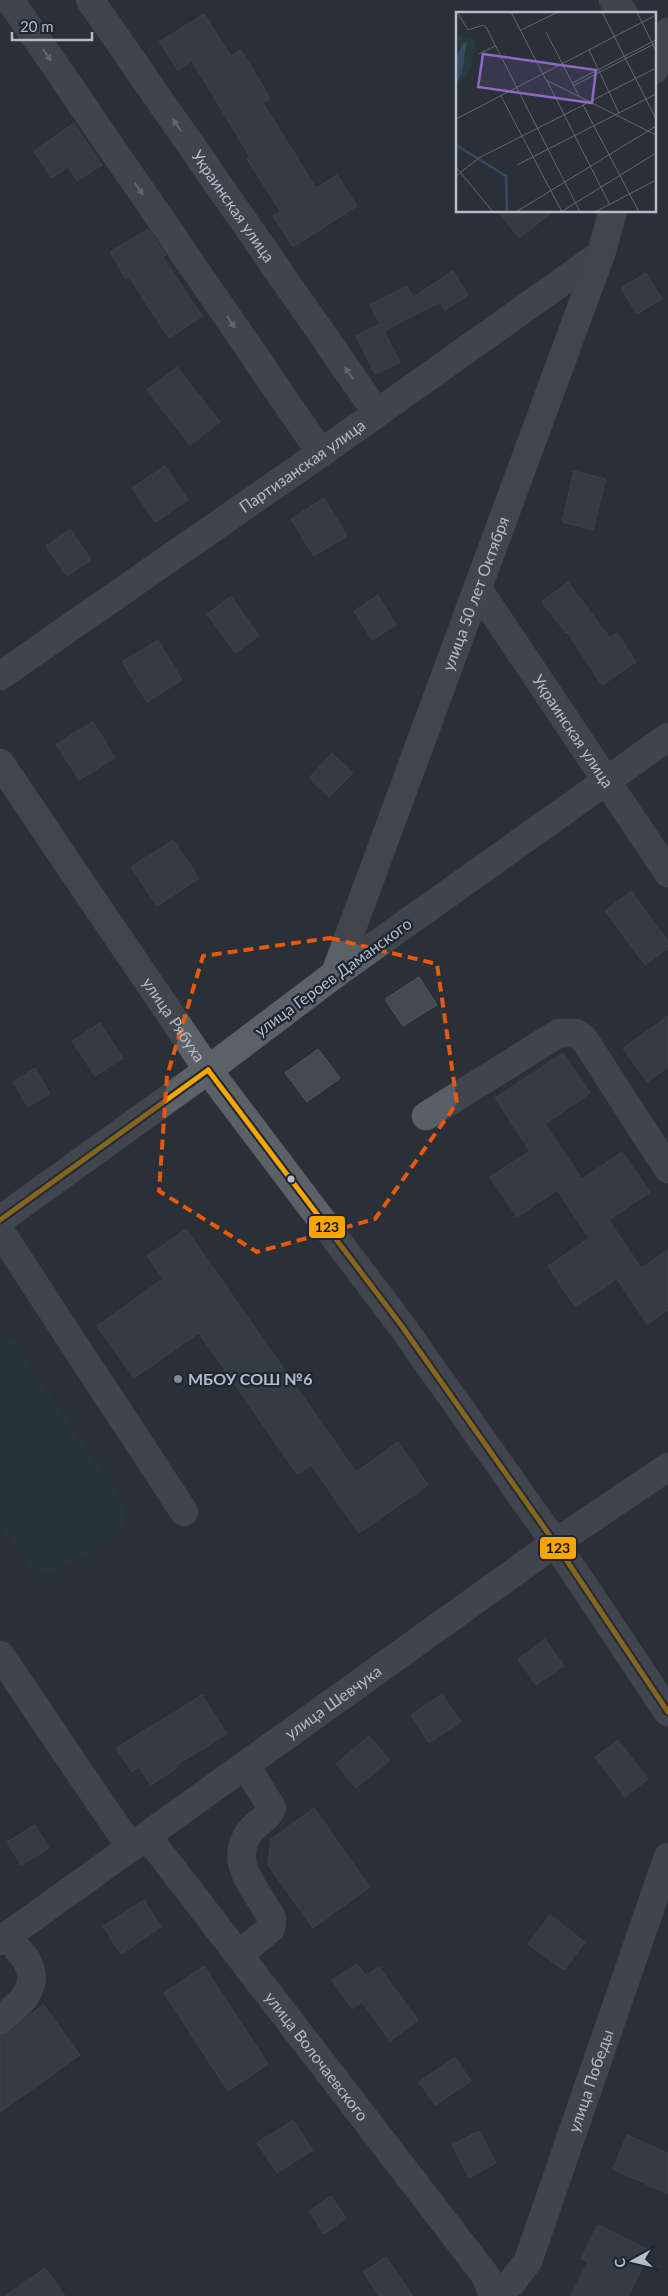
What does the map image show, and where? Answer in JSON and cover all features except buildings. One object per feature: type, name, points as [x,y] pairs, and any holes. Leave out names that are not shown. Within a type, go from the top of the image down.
[{"type":"main road","points":[[659,62],[668,32]]},
{"type":"main road","name":"улица 50 лет Октября","points":[[335,974],[601,254],[614,212]]},
{"type":"main road","name":"улица Рябуха","points":[[0,763],[208,1070],[400,1325],[555,1543],[668,1712]]},
{"type":"main road","name":"улица Героев Даманского","points":[[0,1220],[208,1070],[335,974]]},
{"type":"street","points":[[10,0],[321,453]]},
{"type":"street","name":"Украинская улица","points":[[90,0],[377,413]]},
{"type":"street","points":[[613,0],[622,12]]},
{"type":"street","name":"Партизанская улица","points":[[0,676],[321,453],[601,254]]},
{"type":"street","name":"Украинская улица","points":[[478,589],[668,873]]},
{"type":"street","name":"улица Героев Даманского","points":[[335,974],[604,780],[668,737]]},
{"type":"street","points":[[426,1116],[559,1033],[576,1033],[584,1039],[668,1169]]},
{"type":"street","points":[[0,1231],[184,1512]]},
{"type":"street","name":"улица Шевчука","points":[[5,1937],[555,1543],[668,1467]]},
{"type":"street","name":"улица Волочаевского","points":[[0,1655],[139,1842],[239,1955],[491,2289]]},
{"type":"street","points":[[239,1955],[271,1928],[272,1919],[245,1872],[240,1858],[242,1844],[250,1830],[270,1814],[272,1808],[270,1801],[245,1765]]},
{"type":"street","name":"улица Победы","points":[[491,2289],[513,2281],[528,2261],[668,1856]]},
{"type":"street","points":[[0,2020],[21,2003],[28,1994],[32,1984],[31,1970],[27,1960],[5,1937]]},
{"type":"highlighted area","points":[[330,938],[437,964],[457,1103],[375,1219],[257,1252],[159,1191],[167,1076],[203,956]]},
{"type":"green space","points":[[0,1333],[13,1341],[126,1507],[124,1522],[111,1537],[76,1560],[46,1574],[31,1568],[0,1525]]},
{"type":"transit line","name":"123","points":[[208,1070],[401,1325],[555,1543],[668,1712]]},
{"type":"transit line","name":"123","points":[[0,1220],[208,1070]]},
{"type":"place","name":"МБОУ СОШ №6","points":[[178,1379]]}]
